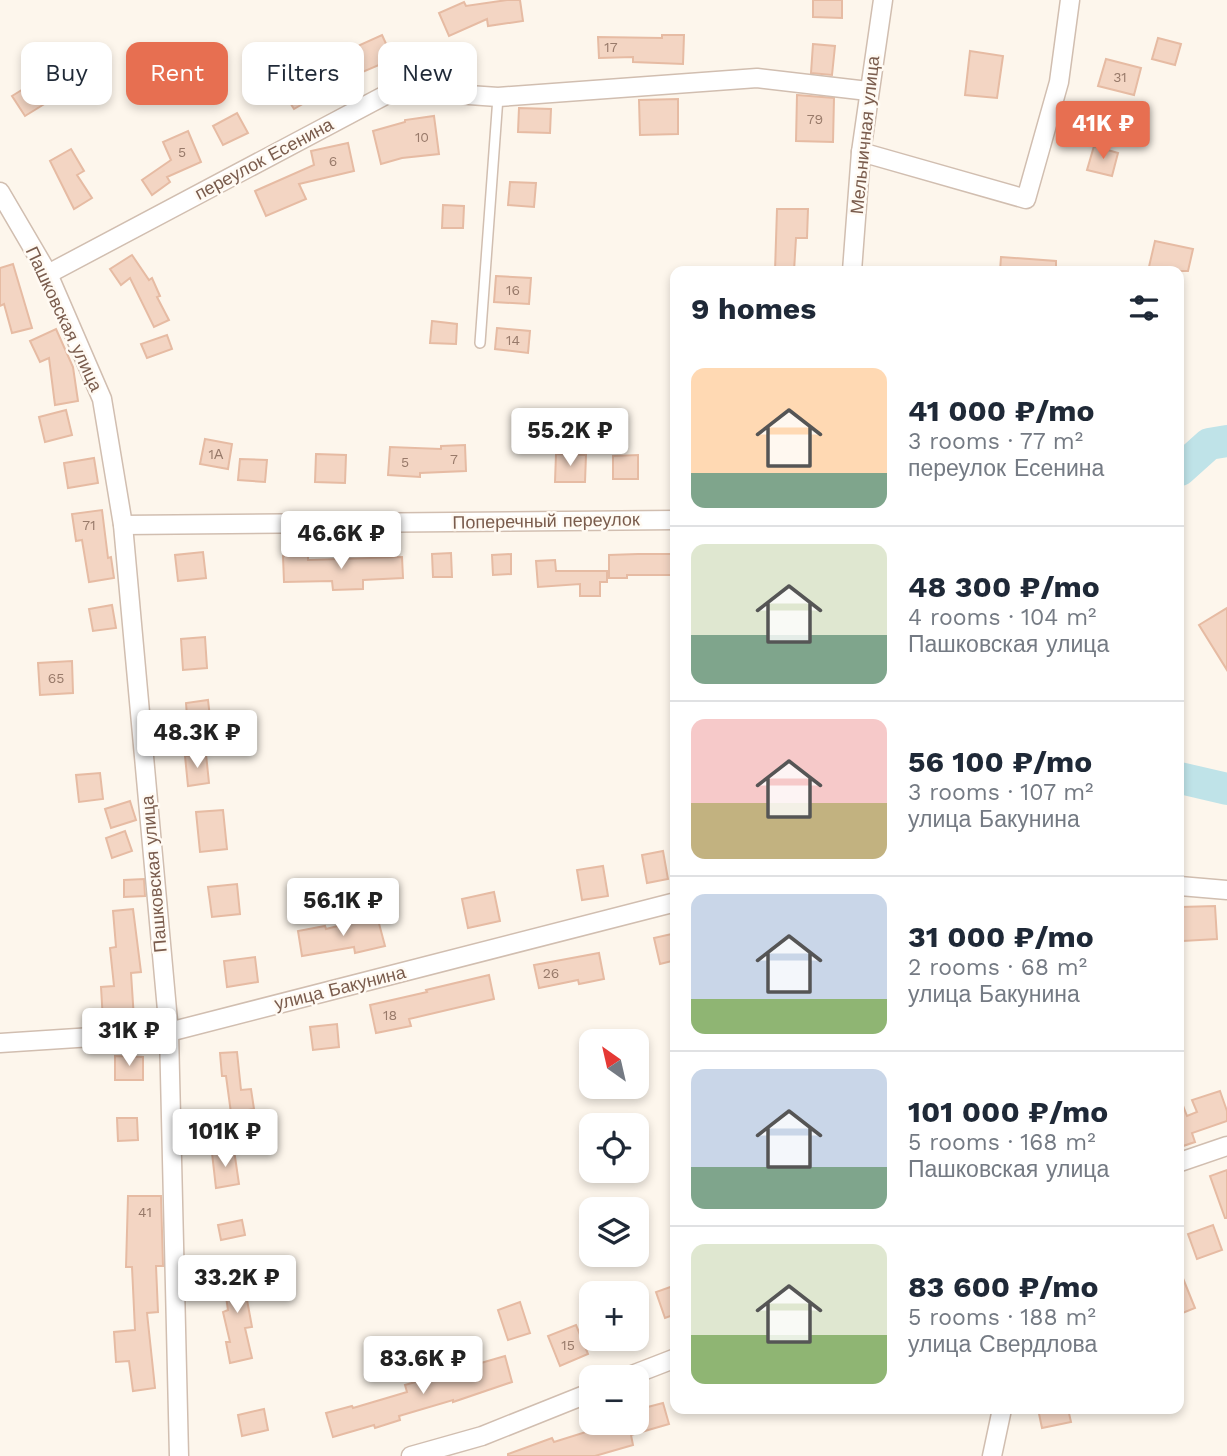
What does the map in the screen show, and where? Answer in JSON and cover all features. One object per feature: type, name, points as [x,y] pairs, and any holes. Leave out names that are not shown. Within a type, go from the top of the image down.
[{"type":"street","name":"Мельничная улица","points":[[852,266],[868,91],[883,0]]},
{"type":"street","points":[[861,152],[1026,199],[1059,82],[1069,0]]},
{"type":"street","name":"переулок Есенина","points":[[48,274],[394,90],[498,97],[757,78],[868,91]]},
{"type":"street","name":"Пашковская улица","points":[[0,192],[48,274],[102,399],[123,526],[169,1032],[178,1456]]},
{"type":"street","name":"Поперечный переулок","points":[[123,526],[670,520]]},
{"type":"street","points":[[1184,886],[1227,890]]},
{"type":"street","name":"улица Бакунина","points":[[0,1043],[169,1032],[670,904]]},
{"type":"street","points":[[1184,1161],[1227,1146]]},
{"type":"street","points":[[649,1368],[670,1360]]},
{"type":"street","points":[[411,1456],[482,1436],[579,1397]]},
{"type":"street","points":[[992,1456],[1001,1414]]},
{"type":"lane","points":[[480,343],[498,97]]},
{"type":"building","points":[[520,0],[523,21],[488,26],[487,19],[449,36],[439,13],[464,2],[466,6]]},
{"type":"building","points":[[813,0],[842,0],[842,18],[813,17]]},
{"type":"building","points":[[382,35],[385,42],[378,42],[378,65],[364,71],[364,43]]},
{"type":"building","points":[[662,35],[684,35],[683,64],[633,62],[633,57],[599,58],[598,37],[662,38]]},
{"type":"building","points":[[1158,38],[1181,44],[1175,65],[1152,59]]},
{"type":"building","points":[[813,44],[835,46],[832,75],[811,73]]},
{"type":"building","points":[[970,51],[1003,56],[997,98],[965,95]]},
{"type":"building","points":[[1106,59],[1141,68],[1134,95],[1098,86]]},
{"type":"building","points":[[21,90],[21,105],[43,105],[25,116],[12,96]]},
{"type":"building","points":[[797,95],[834,98],[833,142],[796,141]]},
{"type":"building","points":[[678,99],[678,134],[640,135],[639,100]]},
{"type":"building","points":[[519,108],[551,109],[550,133],[518,132]]},
{"type":"building","points":[[237,113],[248,133],[223,145],[213,126]]},
{"type":"building","points":[[434,116],[439,154],[402,158],[381,164],[373,131],[405,120]]},
{"type":"building","points":[[188,131],[201,162],[167,177],[170,182],[152,195],[142,180],[171,160],[163,142]]},
{"type":"building","points":[[348,143],[354,171],[299,184],[306,199],[266,216],[255,191],[314,165],[311,151]]},
{"type":"building","points":[[1094,146],[1118,153],[1112,176],[1087,170]]},
{"type":"building","points":[[71,149],[84,171],[77,175],[92,198],[74,209],[50,161]]},
{"type":"building","points":[[510,182],[536,183],[534,207],[508,205]]},
{"type":"building","points":[[443,205],[464,206],[463,228],[442,228]]},
{"type":"building","points":[[777,209],[808,209],[807,238],[796,238],[794,266],[775,266]]},
{"type":"building","points":[[1155,241],[1193,249],[1188,271],[1184,271],[1184,266],[1149,266]]},
{"type":"building","points":[[132,255],[149,280],[152,278],[160,296],[157,297],[169,320],[154,327],[130,278],[121,285],[110,269]]},
{"type":"building","points":[[1001,257],[1056,261],[1056,266],[1000,266]]},
{"type":"building","points":[[13,264],[32,328],[12,333],[4,304],[0,306],[0,268]]},
{"type":"building","points":[[496,276],[531,278],[529,304],[494,302]]},
{"type":"building","points":[[432,321],[457,324],[456,344],[430,343]]},
{"type":"building","points":[[497,328],[530,331],[528,353],[495,349]]},
{"type":"building","points":[[56,329],[73,367],[78,401],[55,405],[49,358],[40,362],[30,341]]},
{"type":"building","points":[[167,335],[172,349],[147,358],[141,344]]},
{"type":"building","points":[[66,410],[72,435],[45,442],[39,417]]},
{"type":"building","points":[[205,439],[232,444],[228,469],[200,464]]},
{"type":"building","points":[[465,445],[466,471],[420,473],[420,477],[388,475],[390,447],[441,449],[441,446]]},
{"type":"building","points":[[316,454],[346,455],[345,483],[315,482]]},
{"type":"building","points":[[556,454],[586,455],[585,482],[555,482]]},
{"type":"building","points":[[638,455],[638,479],[613,479],[613,456]]},
{"type":"building","points":[[94,458],[98,483],[68,488],[64,463]]},
{"type":"building","points":[[240,459],[267,460],[265,482],[238,480]]},
{"type":"building","points":[[102,510],[108,558],[111,557],[114,578],[89,582],[82,540],[76,541],[72,514]]},
{"type":"building","points":[[203,552],[206,578],[178,581],[175,555]]},
{"type":"building","points":[[451,553],[452,577],[433,577],[432,554]]},
{"type":"building","points":[[511,554],[511,574],[493,575],[492,555]]},
{"type":"building","points":[[670,554],[670,575],[627,575],[627,578],[609,578],[609,555]]},
{"type":"building","points":[[308,555],[308,560],[402,557],[403,578],[363,580],[363,589],[333,590],[332,581],[284,582],[283,556]]},
{"type":"building","points":[[555,560],[556,571],[607,571],[607,582],[600,582],[600,596],[580,596],[580,584],[538,587],[536,561]]},
{"type":"building","points":[[112,605],[116,628],[93,631],[89,609]]},
{"type":"building","points":[[1227,608],[1227,670],[1199,625]]},
{"type":"building","points":[[205,637],[207,668],[183,670],[181,639]]},
{"type":"building","points":[[72,661],[73,693],[40,695],[38,663]]},
{"type":"building","points":[[208,700],[211,726],[188,729],[186,703]]},
{"type":"building","points":[[206,754],[209,783],[188,786],[185,756]]},
{"type":"building","points":[[100,773],[103,799],[79,802],[76,775]]},
{"type":"building","points":[[130,801],[136,820],[111,828],[105,809]]},
{"type":"building","points":[[223,810],[227,849],[200,852],[196,812]]},
{"type":"building","points":[[125,831],[132,851],[112,858],[106,838]]},
{"type":"building","points":[[663,851],[668,879],[647,883],[642,855]]},
{"type":"building","points":[[603,866],[608,896],[582,900],[577,870]]},
{"type":"building","points":[[144,879],[145,896],[124,897],[124,880]]},
{"type":"building","points":[[237,884],[240,914],[212,917],[208,887]]},
{"type":"building","points":[[494,892],[500,921],[468,928],[462,899]]},
{"type":"building","points":[[1215,906],[1217,939],[1184,941],[1184,907]]},
{"type":"building","points":[[133,909],[141,972],[131,973],[134,1019],[103,1021],[101,987],[114,986],[110,948],[116,947],[113,911]]},
{"type":"building","points":[[377,916],[385,946],[355,953],[354,947],[302,956],[298,931],[325,926],[326,929]]},
{"type":"building","points":[[670,934],[670,962],[660,964],[654,938]]},
{"type":"building","points":[[599,953],[604,979],[579,984],[578,980],[539,988],[534,965]]},
{"type":"building","points":[[255,957],[258,982],[227,987],[224,961]]},
{"type":"building","points":[[489,975],[494,999],[409,1019],[411,1026],[376,1033],[370,1005]]},
{"type":"building","points":[[337,1024],[339,1047],[313,1050],[310,1027]]},
{"type":"building","points":[[237,1052],[241,1090],[251,1089],[254,1109],[231,1113],[226,1076],[222,1076],[220,1053]]},
{"type":"building","points":[[115,1056],[143,1057],[143,1080],[115,1080]]},
{"type":"building","points":[[1220,1091],[1227,1111],[1227,1121],[1192,1133],[1195,1142],[1184,1146],[1184,1108],[1187,1116],[1197,1112],[1192,1100]]},
{"type":"building","points":[[117,1118],[137,1118],[138,1140],[118,1141]]},
{"type":"building","points":[[234,1150],[239,1184],[216,1188],[212,1153]]},
{"type":"building","points":[[1227,1170],[1227,1218],[1225,1218],[1210,1176]]},
{"type":"building","points":[[128,1196],[161,1196],[163,1266],[156,1266],[158,1312],[147,1313],[155,1388],[133,1391],[129,1361],[116,1362],[114,1332],[135,1330],[132,1267],[126,1267]]},
{"type":"building","points":[[242,1220],[245,1235],[221,1240],[218,1225]]},
{"type":"building","points":[[1213,1225],[1222,1250],[1197,1259],[1188,1234]]},
{"type":"building","points":[[241,1267],[252,1327],[245,1328],[252,1358],[230,1363],[226,1342],[230,1342],[223,1312],[228,1310],[222,1270]]},
{"type":"building","points":[[1184,1281],[1195,1308],[1184,1312]]},
{"type":"building","points":[[670,1287],[670,1316],[665,1318],[656,1292]]},
{"type":"building","points":[[520,1302],[530,1333],[508,1340],[498,1310]]},
{"type":"building","points":[[576,1325],[579,1332],[579,1351],[587,1351],[588,1354],[560,1366],[548,1336]]},
{"type":"building","points":[[505,1356],[512,1382],[453,1402],[399,1416],[400,1420],[375,1428],[374,1425],[333,1437],[326,1413],[407,1392],[405,1385]]},
{"type":"building","points":[[663,1403],[669,1424],[649,1430],[649,1407]]},
{"type":"building","points":[[264,1409],[268,1430],[242,1436],[238,1415]]},
{"type":"building","points":[[1039,1414],[1069,1414],[1071,1422],[1042,1428]]},
{"type":"building","points":[[579,1434],[631,1435],[633,1445],[595,1456],[508,1456],[552,1438],[554,1442]]},
{"type":"waterway","points":[[1184,466],[1209,444],[1227,441]]},
{"type":"waterway","points":[[1184,779],[1227,789]]}]
